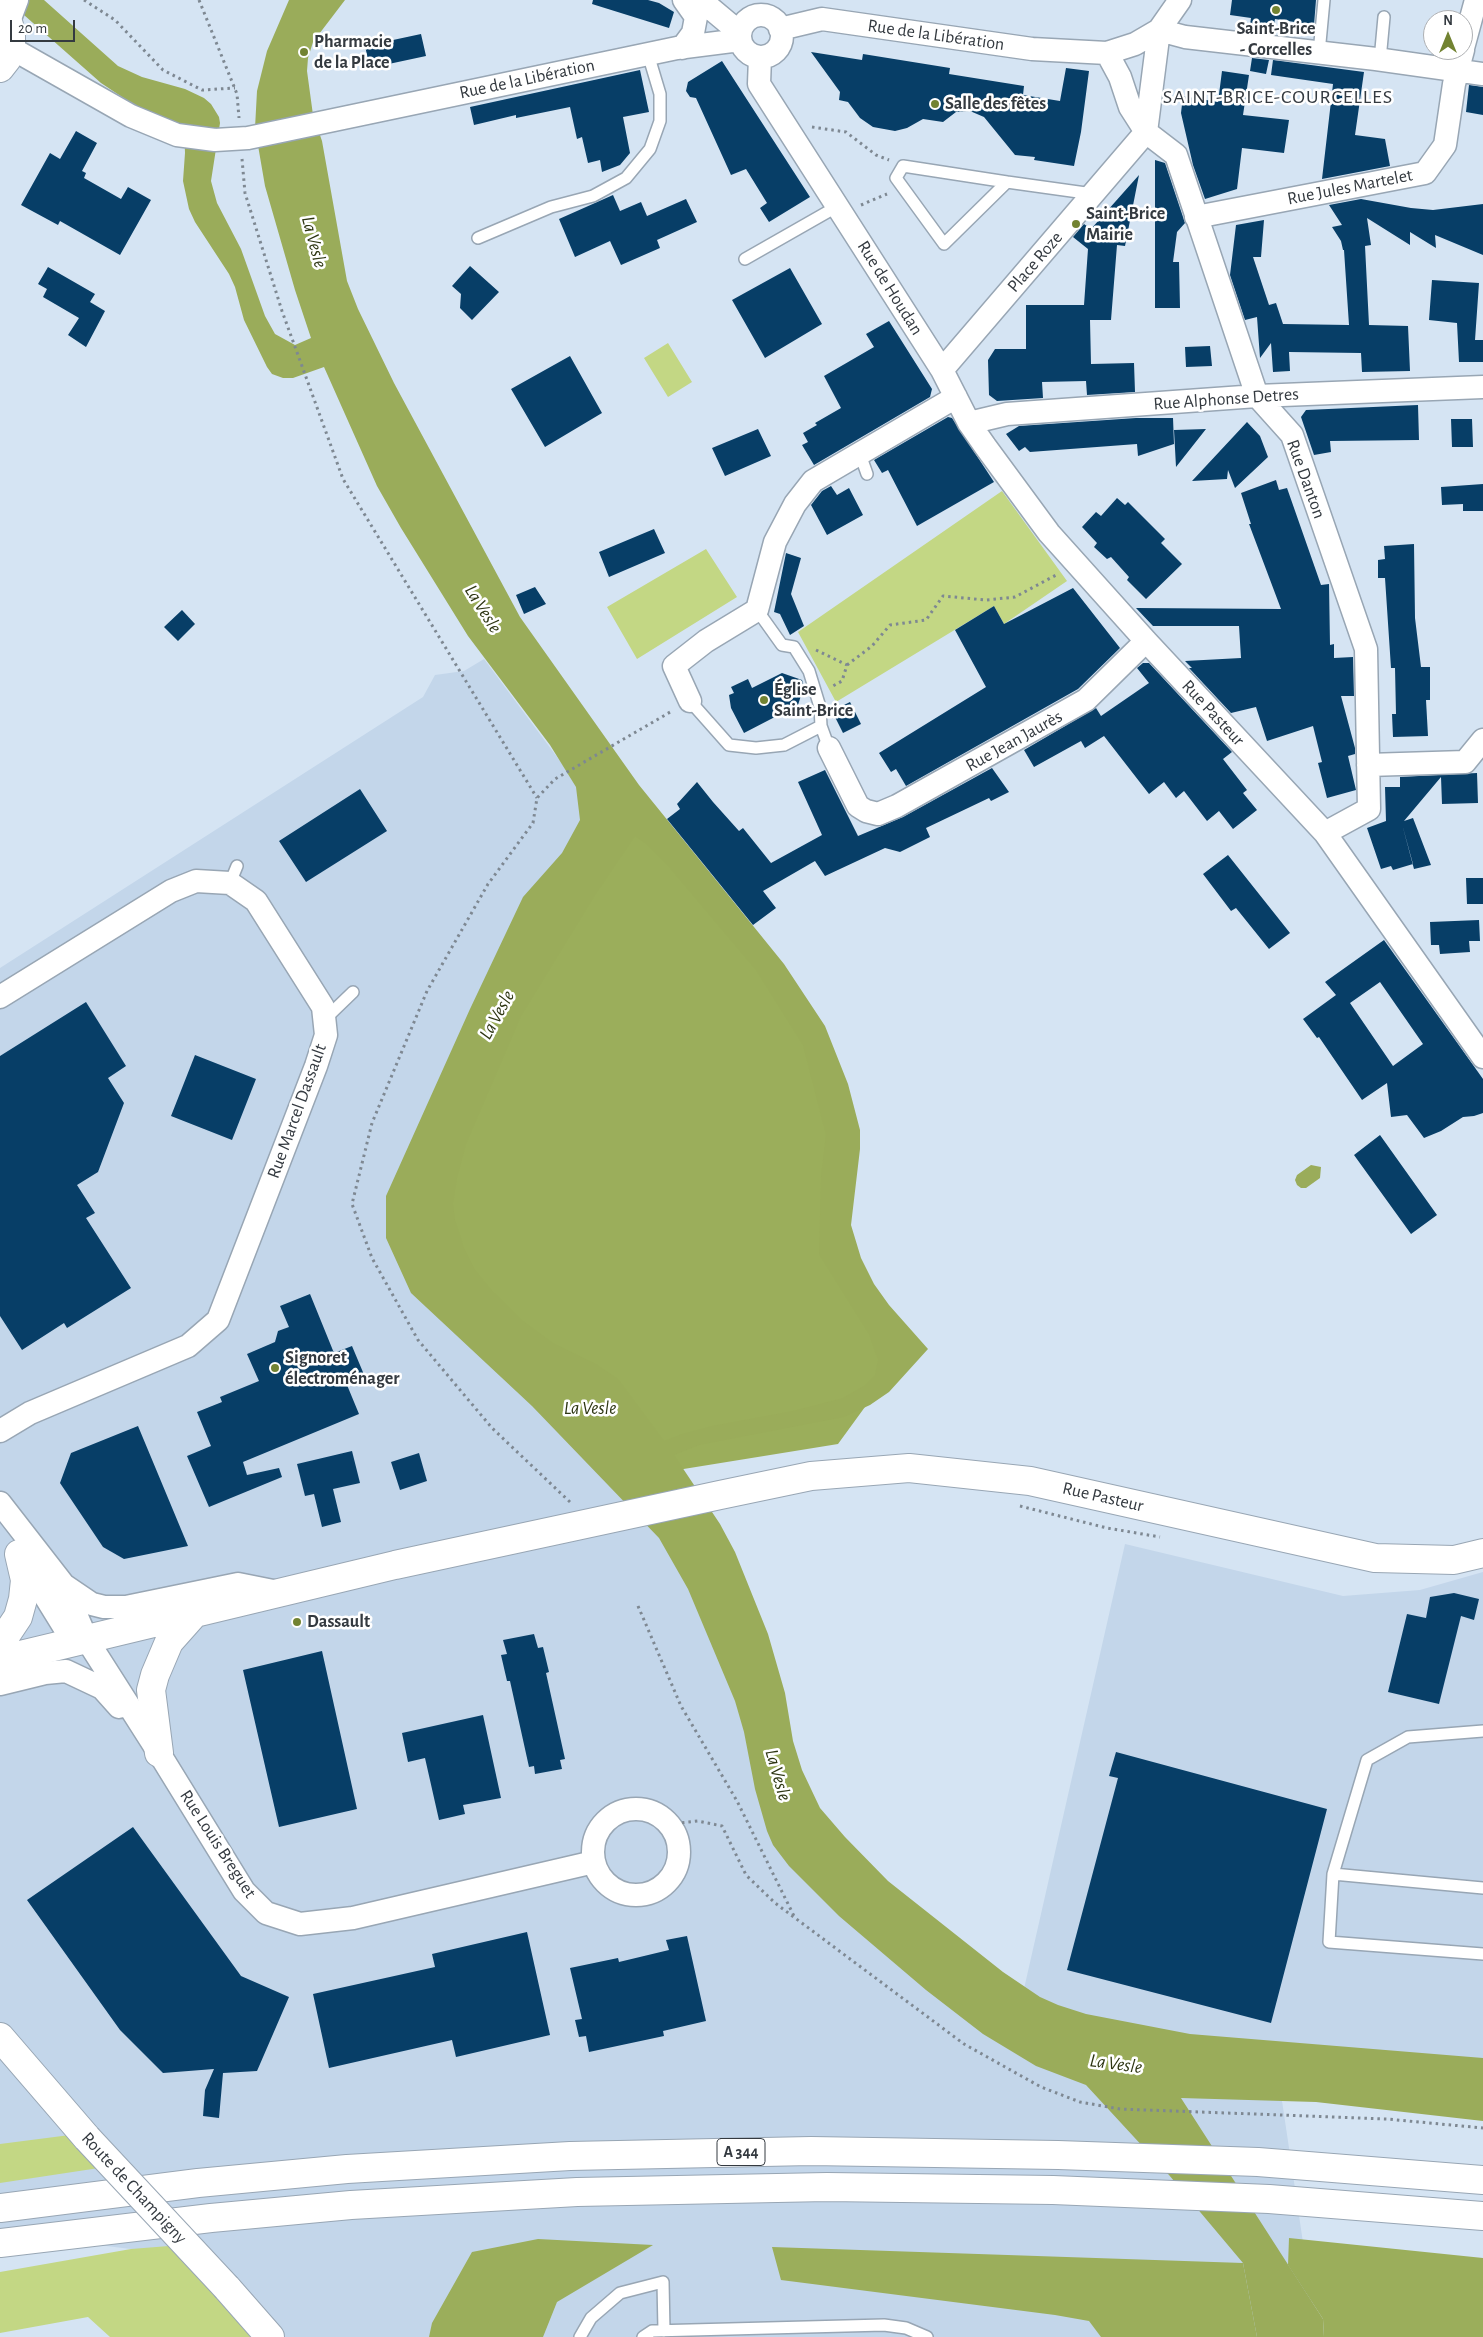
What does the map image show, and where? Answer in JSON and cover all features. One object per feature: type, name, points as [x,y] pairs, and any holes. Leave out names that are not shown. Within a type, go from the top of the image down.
[{"type":"main road","name":"Rue Pasteur","points":[[0,1660],[394,1565],[720,1495],[811,1476],[909,1468],[1030,1481],[1375,1558],[1454,1560],[1483,1553]]},
{"type":"main road","points":[[0,1644],[18,1617],[24,1600],[25,1580],[18,1554]]},
{"type":"main road","points":[[159,1753],[151,1690],[154,1675],[169,1642],[193,1615]]},
{"type":"main road","name":"Route de Champigny","points":[[0,2037],[88,2138],[270,2337]]},
{"type":"main road","name":"A 344","points":[[0,2208],[198,2183],[347,2169],[570,2156],[811,2151],[1058,2155],[1258,2162],[1483,2180]]},
{"type":"main road","name":"A 344","points":[[0,2243],[211,2218],[352,2205],[577,2192],[827,2186],[1053,2190],[1269,2199],[1483,2216]]},
{"type":"street","points":[[682,48],[693,33],[696,17],[684,0]]},
{"type":"street","points":[[688,0],[709,7],[740,37],[747,52],[760,57],[767,56],[778,48],[782,35],[772,18],[758,15],[746,21],[740,37]]},
{"type":"street","points":[[1107,53],[1135,44],[1159,30],[1180,0]]},
{"type":"street","name":"Rue de la Libération","points":[[780,29],[822,19],[1032,49],[1107,53]]},
{"type":"street","points":[[8,27],[131,116],[177,135],[215,140],[244,138]]},
{"type":"street","points":[[1159,30],[1185,37],[1319,53],[1378,59],[1423,57]]},
{"type":"street","points":[[1146,132],[1159,30]]},
{"type":"street","name":"Rue de la Libération","points":[[244,138],[648,54],[740,37]]},
{"type":"street","name":"Rue Danton","points":[[1107,53],[1120,77],[1130,107],[1146,132],[1176,156],[1257,396],[1292,435],[1366,649],[1369,809],[1325,834]]},
{"type":"street","name":"Rue de Houdan","points":[[760,57],[759,84],[942,370]]},
{"type":"street","name":"Rue Jules Martelet","points":[[1196,217],[1425,173],[1445,145],[1460,60]]},
{"type":"street","points":[[1466,60],[1483,74]]},
{"type":"street","name":"Place Roze","points":[[942,370],[1146,132]]},
{"type":"street","name":"Rue Pasteur","points":[[942,370],[969,423],[1049,533],[1146,642],[1325,834],[1483,1057]]},
{"type":"street","name":"Rue Alphonse Detres","points":[[969,423],[1007,414],[1257,396],[1483,387]]},
{"type":"street","points":[[690,701],[674,666],[706,642],[757,610],[775,542],[795,504],[813,481],[864,464],[956,397]]},
{"type":"street","name":"Rue Jean Jaurès","points":[[829,748],[858,806],[866,811],[878,814],[897,806],[1086,700],[1146,642]]},
{"type":"street","points":[[1368,765],[1465,762],[1483,740]]},
{"type":"street","name":"Rue Marcel Dassault","points":[[0,997],[170,891],[196,881],[234,874],[256,901],[322,1007],[326,1035],[316,1066],[218,1320],[188,1346],[30,1413],[0,1431]]},
{"type":"street","points":[[0,1502],[63,1584],[82,1624],[87,1640]]},
{"type":"street","points":[[0,1524],[64,1627],[70,1633],[87,1640]]},
{"type":"street","points":[[63,1584],[92,1604],[104,1607],[126,1607],[238,1584],[281,1593]]},
{"type":"street","name":"Rue Louis Breguet","points":[[87,1640],[244,1891],[266,1913],[300,1924],[353,1918],[594,1862]]},
{"type":"street","points":[[0,1684],[45,1673],[66,1671],[102,1688],[114,1700],[136,1731],[159,1753]]},
{"type":"street","points":[[630,1809],[644,1810],[658,1815],[669,1824],[678,1843],[677,1864],[666,1881],[649,1893],[635,1895],[615,1889],[600,1875],[594,1862],[593,1848],[597,1834],[605,1822],[617,1814],[630,1809]]},
{"type":"lane","points":[[1319,53],[1324,0]]},
{"type":"lane","points":[[1378,59],[1384,17]]},
{"type":"lane","points":[[478,238],[550,207],[593,196],[626,178],[650,149],[660,121],[660,94],[648,54]]},
{"type":"lane","points":[[1007,182],[944,244],[896,178],[903,166],[1093,194]]},
{"type":"lane","points":[[745,259],[842,212]]},
{"type":"lane","points":[[757,610],[782,645],[794,647],[809,671],[820,707],[821,726],[829,748]]},
{"type":"lane","points":[[690,701],[729,745],[756,748],[784,745],[821,726]]},
{"type":"lane","points":[[324,1020],[353,992]]},
{"type":"lane","points":[[1483,1731],[1408,1737],[1367,1760],[1333,1874],[1329,1942],[1483,1954]]},
{"type":"lane","points":[[1333,1874],[1483,1888]]},
{"type":"lane","points":[[580,2337],[591,2318],[620,2293],[663,2282],[664,2331]]},
{"type":"lane","points":[[643,2337],[652,2331],[884,2325],[906,2328],[927,2337]]},
{"type":"path","points":[[84,0],[90,1],[115,20],[163,70],[202,90],[235,88]]},
{"type":"path","points":[[199,0],[237,94],[244,138],[245,193],[282,311],[344,479],[537,798]]},
{"type":"path","points":[[789,130],[802,126],[846,132],[876,155]]},
{"type":"path","points":[[842,212],[881,198],[902,185]]},
{"type":"path","points":[[816,695],[842,681],[847,665],[872,646],[890,625],[926,620],[943,596],[986,600],[1015,597],[1066,570],[1078,566]]},
{"type":"path","points":[[797,652],[808,646],[847,665]]},
{"type":"path","points":[[573,1505],[492,1428],[418,1340],[372,1258],[352,1204],[372,1123],[427,991],[488,884],[533,823],[537,798],[555,779],[690,701]]},
{"type":"path","points":[[1014,1505],[1107,1528],[1165,1538]]},
{"type":"path","points":[[638,1606],[681,1706],[737,1801],[796,1919]]},
{"type":"path","points":[[669,1824],[698,1821],[722,1826],[746,1875],[775,1903],[964,2044],[1017,2075],[1080,2102],[1120,2109],[1387,2119],[1483,2128]]},
{"type":"shaded area","points":[[668,343],[692,382],[668,397],[644,358]]},
{"type":"shaded area","points":[[1002,491],[1067,581],[1004,624],[994,606],[836,702],[798,632]]},
{"type":"shaded area","points":[[706,549],[737,597],[637,659],[607,607]]},
{"type":"shaded area","points":[[484,659],[595,808],[397,1217],[739,1614],[816,1835],[1021,2002],[1125,1544],[1343,1596],[1420,1590],[1483,1572],[1483,2086],[1277,2067],[1317,2337],[229,2337],[131,2249],[0,2233],[0,968],[423,697],[435,675],[464,671]]},
{"type":"shaded area","points":[[595,808],[653,813],[812,1032],[846,1177],[840,1250],[897,1363],[838,1444],[628,1478],[397,1217]]},
{"type":"shaded area","points":[[70,2135],[99,2168],[0,2183],[0,2144]]},
{"type":"shaded area","points":[[1289,2238],[1483,2258],[1483,2337],[1324,2337],[1323,2319],[1288,2265]]},
{"type":"shaded area","points":[[538,2239],[653,2245],[557,2302],[543,2337],[429,2337],[432,2323],[472,2252]]},
{"type":"shaded area","points":[[169,2246],[253,2337],[110,2337],[88,2317],[0,2333],[0,2272],[131,2249]]},
{"type":"shaded area","points":[[772,2247],[1243,2263],[1257,2337],[1101,2337],[1089,2321],[781,2280]]},
{"type":"water","name":"La Vesle","points":[[7,0],[44,0],[118,66],[142,77],[185,89],[204,98],[211,104],[219,117],[220,123],[211,181],[217,203],[241,249],[265,316],[275,334],[295,345],[311,338],[265,186],[255,128],[257,91],[267,51],[289,0],[345,0],[313,42],[308,58],[307,71],[313,115],[322,141],[347,281],[358,309],[394,383],[520,617],[639,785],[784,964],[825,1026],[848,1084],[860,1130],[860,1149],[851,1225],[861,1258],[874,1284],[889,1305],[928,1349],[889,1392],[870,1405],[844,1417],[699,1445],[674,1455],[720,1524],[735,1552],[768,1634],[785,1693],[793,1741],[802,1770],[820,1808],[888,1881],[1003,1972],[1040,1997],[1058,2005],[1086,2014],[1190,2034],[1483,2058],[1483,2121],[1316,2102],[1181,2098],[1323,2319],[1324,2337],[1257,2337],[1243,2263],[1169,2175],[1086,2085],[1036,2066],[983,2034],[926,1990],[839,1916],[789,1866],[773,1845],[767,1831],[755,1789],[744,1732],[735,1701],[688,1589],[659,1538],[532,1406],[411,1293],[386,1238],[386,1196],[470,1009],[523,897],[562,853],[580,820],[576,787],[550,745],[468,636],[401,528],[377,486],[324,367],[293,378],[283,378],[272,374],[267,367],[244,320],[235,287],[229,274],[195,222],[189,209],[183,181],[184,127],[137,107],[101,83]],"holes":[[[635,836],[645,843],[670,868],[756,970],[803,1045],[826,1135],[821,1177],[819,1254],[869,1334],[878,1360],[875,1375],[864,1386],[843,1398],[793,1411],[712,1426],[664,1441],[618,1379],[596,1364],[553,1343],[523,1321],[492,1291],[475,1270],[464,1248],[455,1220],[453,1204],[457,1178],[466,1144],[521,1016],[595,895]]]},
{"type":"water","points":[[1311,1165],[1321,1167],[1320,1178],[1306,1188],[1301,1188],[1295,1180],[1297,1175]]},
{"type":"building","points":[[593,0],[648,0],[659,3],[674,12],[669,28],[592,4]]},
{"type":"building","points":[[1232,0],[1316,0],[1314,25],[1275,19],[1272,34],[1255,32],[1256,25],[1250,25],[1251,18],[1230,15]]},
{"type":"building","points":[[421,34],[426,56],[370,68],[365,46]]},
{"type":"building","name":"Salle des fêtes","points":[[811,52],[862,60],[863,54],[950,68],[949,74],[1024,86],[1023,95],[1060,101],[1066,68],[1089,71],[1081,132],[1074,166],[1034,160],[1035,157],[1015,155],[984,117],[970,111],[956,112],[943,122],[923,119],[907,128],[895,131],[873,127],[860,118],[848,102],[839,100],[840,92]]},
{"type":"building","points":[[1252,58],[1269,60],[1266,74],[1250,71]]},
{"type":"building","points":[[1273,60],[1364,72],[1355,135],[1385,139],[1390,166],[1322,179],[1333,84],[1271,75]]},
{"type":"building","points":[[722,61],[810,197],[769,222],[760,208],[767,203],[746,169],[731,175],[696,98],[690,97],[686,91],[688,82]]},
{"type":"building","points":[[640,70],[649,112],[623,117],[630,153],[620,165],[602,172],[600,160],[588,163],[582,137],[577,139],[570,107],[516,118],[516,115],[474,125],[470,107]]},
{"type":"building","points":[[1222,71],[1249,75],[1243,115],[1289,120],[1284,153],[1242,148],[1237,189],[1205,199],[1193,165],[1181,113],[1183,96],[1218,102]]},
{"type":"building","points":[[1469,85],[1483,87],[1483,115],[1466,112]]},
{"type":"building","points":[[76,131],[97,143],[82,171],[86,173],[84,178],[121,199],[128,187],[151,200],[120,255],[60,221],[58,225],[21,205],[50,153],[60,159]]},
{"type":"building","points":[[1155,160],[1165,163],[1185,223],[1177,232],[1173,262],[1179,262],[1180,308],[1155,308]]},
{"type":"building","points":[[1139,175],[1125,246],[1117,245],[1111,320],[1090,320],[1091,364],[1134,363],[1135,392],[1087,395],[1086,381],[1042,382],[1043,398],[997,401],[989,395],[988,360],[995,349],[1026,349],[1026,305],[1084,305],[1088,249],[1073,237],[1084,224],[1091,229]]},
{"type":"building","points":[[613,195],[620,211],[641,202],[647,216],[686,199],[697,222],[657,240],[660,248],[621,265],[610,241],[575,257],[559,219]]},
{"type":"building","points":[[1361,199],[1433,210],[1483,204],[1483,255],[1435,235],[1436,248],[1410,232],[1410,245],[1367,218],[1371,245],[1365,246],[1369,325],[1408,326],[1410,371],[1362,372],[1361,353],[1289,352],[1290,371],[1273,372],[1271,343],[1260,358],[1257,317],[1245,320],[1230,275],[1236,225],[1264,220],[1261,257],[1253,257],[1269,305],[1276,303],[1283,324],[1349,325],[1344,250],[1341,241],[1332,227],[1342,225],[1329,205]]},
{"type":"building","points":[[470,266],[499,292],[472,320],[460,308],[461,294],[452,286]]},
{"type":"building","points":[[48,267],[95,294],[90,302],[105,311],[86,347],[68,335],[79,318],[43,297],[47,289],[38,284]]},
{"type":"building","points":[[790,268],[822,324],[765,358],[732,300]]},
{"type":"building","points":[[1432,280],[1479,283],[1475,340],[1483,340],[1483,362],[1459,362],[1457,323],[1429,320]]},
{"type":"building","points":[[889,321],[932,389],[930,397],[814,465],[802,445],[808,442],[803,433],[817,425],[815,423],[841,408],[824,376],[874,347],[866,334]]},
{"type":"building","points":[[1210,346],[1212,366],[1186,367],[1185,347]]},
{"type":"building","points":[[570,356],[602,413],[545,447],[511,389]]},
{"type":"building","points":[[1418,405],[1419,440],[1330,441],[1331,452],[1314,455],[1301,417],[1306,410]]},
{"type":"building","points":[[948,417],[952,418],[994,482],[917,526],[888,470],[882,473],[874,460]]},
{"type":"building","points":[[1136,418],[1173,418],[1174,444],[1138,456],[1137,444],[1030,452],[1025,447],[1019,451],[1006,434],[1019,426]]},
{"type":"building","points":[[1451,419],[1472,419],[1473,447],[1452,447]]},
{"type":"building","points":[[1247,422],[1260,436],[1268,457],[1235,488],[1228,470],[1227,479],[1192,481]]},
{"type":"building","points":[[758,429],[771,456],[725,476],[712,448]]},
{"type":"building","points":[[1206,429],[1176,467],[1174,430]]},
{"type":"building","points":[[1276,480],[1279,490],[1287,488],[1321,585],[1329,584],[1330,645],[1334,644],[1334,658],[1353,657],[1354,696],[1341,696],[1355,748],[1355,754],[1348,756],[1356,790],[1327,798],[1318,763],[1322,762],[1313,726],[1267,741],[1256,707],[1231,713],[1189,668],[1192,668],[1185,661],[1241,658],[1239,626],[1153,626],[1136,608],[1281,609],[1249,524],[1251,524],[1241,493]]},
{"type":"building","points":[[1483,484],[1483,511],[1463,511],[1463,504],[1442,505],[1441,487]]},
{"type":"building","points":[[831,486],[837,495],[849,488],[863,515],[827,535],[811,505],[822,491]]},
{"type":"building","points":[[1117,498],[1125,505],[1128,502],[1165,539],[1161,543],[1182,564],[1146,599],[1127,580],[1129,577],[1111,557],[1107,559],[1094,547],[1097,543],[1082,527],[1096,512],[1101,516]]},
{"type":"building","points":[[654,529],[665,553],[609,577],[599,552]]},
{"type":"building","points":[[1414,544],[1415,618],[1421,667],[1430,667],[1430,700],[1426,700],[1428,736],[1393,737],[1392,714],[1396,714],[1395,668],[1391,668],[1385,578],[1378,578],[1378,560],[1385,559],[1384,546]]},
{"type":"building","points":[[786,553],[801,558],[791,594],[804,626],[790,635],[780,614],[774,612]]},
{"type":"building","points":[[535,587],[546,604],[524,614],[516,595]]},
{"type":"building","points":[[1073,588],[1120,648],[1078,689],[906,786],[896,769],[891,772],[879,753],[986,687],[955,630],[994,606],[1004,624]]},
{"type":"building","points":[[182,610],[195,624],[178,641],[164,627]]},
{"type":"building","points":[[1143,663],[1149,663],[1232,752],[1223,759],[1247,790],[1243,793],[1257,810],[1233,829],[1219,811],[1207,821],[1184,791],[1176,798],[1164,782],[1149,794],[1104,736],[1085,748],[1081,741],[1034,767],[1024,750],[1096,708],[1101,716],[1149,683],[1137,668]]},
{"type":"building","name":"Église Saint-Brice","points":[[782,673],[802,680],[804,686],[798,705],[744,733],[731,708],[729,695],[734,693],[731,687],[748,679],[752,688]]},
{"type":"building","points":[[850,702],[861,724],[843,733],[832,711]]},
{"type":"building","points":[[992,768],[1009,792],[991,801],[989,798],[926,828],[930,837],[900,852],[885,848],[825,876],[815,861],[763,891],[776,908],[753,925],[667,819],[680,809],[677,804],[697,782],[739,831],[743,828],[771,863],[822,835],[798,782],[825,770],[858,836],[903,817]]},
{"type":"building","points":[[1477,773],[1478,803],[1442,804],[1441,777],[1404,821],[1413,818],[1431,865],[1414,869],[1413,864],[1393,870],[1391,866],[1381,869],[1367,828],[1386,821],[1385,787],[1400,787],[1400,777]]},
{"type":"building","points":[[360,789],[387,831],[306,882],[279,841]]},
{"type":"building","points":[[1228,855],[1290,933],[1269,949],[1236,908],[1231,911],[1203,874]]},
{"type":"building","points":[[1466,878],[1483,878],[1483,904],[1467,904]]},
{"type":"building","points":[[1479,920],[1480,941],[1469,941],[1470,952],[1440,954],[1439,945],[1431,945],[1430,922]]},
{"type":"building","points":[[1384,940],[1483,1079],[1483,1113],[1463,1117],[1441,1131],[1424,1138],[1407,1115],[1391,1117],[1387,1083],[1362,1100],[1319,1037],[1317,1038],[1303,1019],[1336,995],[1325,982]],"holes":[[[1380,982],[1423,1044],[1393,1066],[1350,1003]]]},
{"type":"building","points":[[86,1002],[126,1066],[108,1078],[124,1103],[98,1172],[77,1185],[95,1213],[86,1218],[131,1288],[67,1328],[64,1323],[22,1350],[0,1316],[0,1056]]},
{"type":"building","points":[[195,1055],[256,1079],[232,1140],[171,1116]]},
{"type":"building","points":[[1380,1135],[1437,1215],[1411,1234],[1354,1155]]},
{"type":"building","points":[[310,1294],[334,1353],[352,1346],[365,1377],[347,1385],[359,1414],[243,1462],[247,1475],[279,1468],[282,1477],[209,1507],[187,1456],[211,1446],[197,1412],[222,1402],[220,1397],[259,1381],[247,1354],[275,1342],[278,1331],[289,1327],[280,1306]]},
{"type":"building","points":[[138,1426],[188,1546],[124,1559],[103,1547],[60,1483],[71,1453]]},
{"type":"building","points":[[352,1451],[360,1483],[333,1489],[341,1522],[322,1527],[314,1494],[305,1496],[297,1464]]},
{"type":"building","points":[[419,1453],[427,1481],[400,1490],[391,1462]]},
{"type":"building","points":[[1454,1593],[1479,1599],[1474,1620],[1461,1616],[1439,1704],[1388,1692],[1407,1614],[1426,1618],[1430,1597]]},
{"type":"building","points":[[534,1634],[538,1648],[543,1647],[549,1672],[546,1673],[565,1759],[560,1760],[562,1769],[535,1774],[534,1766],[529,1767],[510,1681],[507,1681],[501,1655],[507,1654],[503,1640]]},
{"type":"building","points":[[322,1651],[357,1809],[279,1827],[243,1670]]},
{"type":"building","points":[[483,1715],[501,1798],[463,1805],[465,1814],[439,1820],[425,1758],[408,1762],[402,1733]]},
{"type":"building","points":[[1116,1752],[1327,1809],[1271,2023],[1067,1970],[1118,1778],[1109,1776]]},
{"type":"building","points":[[133,1827],[241,1976],[289,1997],[257,2071],[223,2073],[219,2118],[203,2116],[205,2090],[214,2069],[163,2073],[120,2030],[27,1900]]},
{"type":"building","points":[[527,1932],[550,2035],[456,2057],[452,2040],[329,2068],[313,1994],[435,1967],[432,1954]]},
{"type":"building","points":[[687,1936],[706,2021],[663,2031],[664,2036],[589,2052],[586,2036],[579,2037],[575,2020],[582,2019],[570,1968],[618,1958],[619,1962],[669,1950],[666,1940]]},
{"type":"place","name":"Saint-Brice - Corcelles","points":[[1276,10]]},
{"type":"place","name":"Pharmacie de la Place","points":[[304,52]]},
{"type":"place","name":"Salle des fêtes","points":[[935,104]]},
{"type":"place","name":"Saint-Brice Mairie","points":[[1076,224]]},
{"type":"place","name":"Église Saint-Brice","points":[[764,700]]},
{"type":"place","name":"Signoret électroménager","points":[[275,1368]]},
{"type":"place","name":"Dassault","points":[[297,1622]]},
{"type":"district","name":"SAINT-BRICE-COURCELLES","points":[[1278,97]]}]
